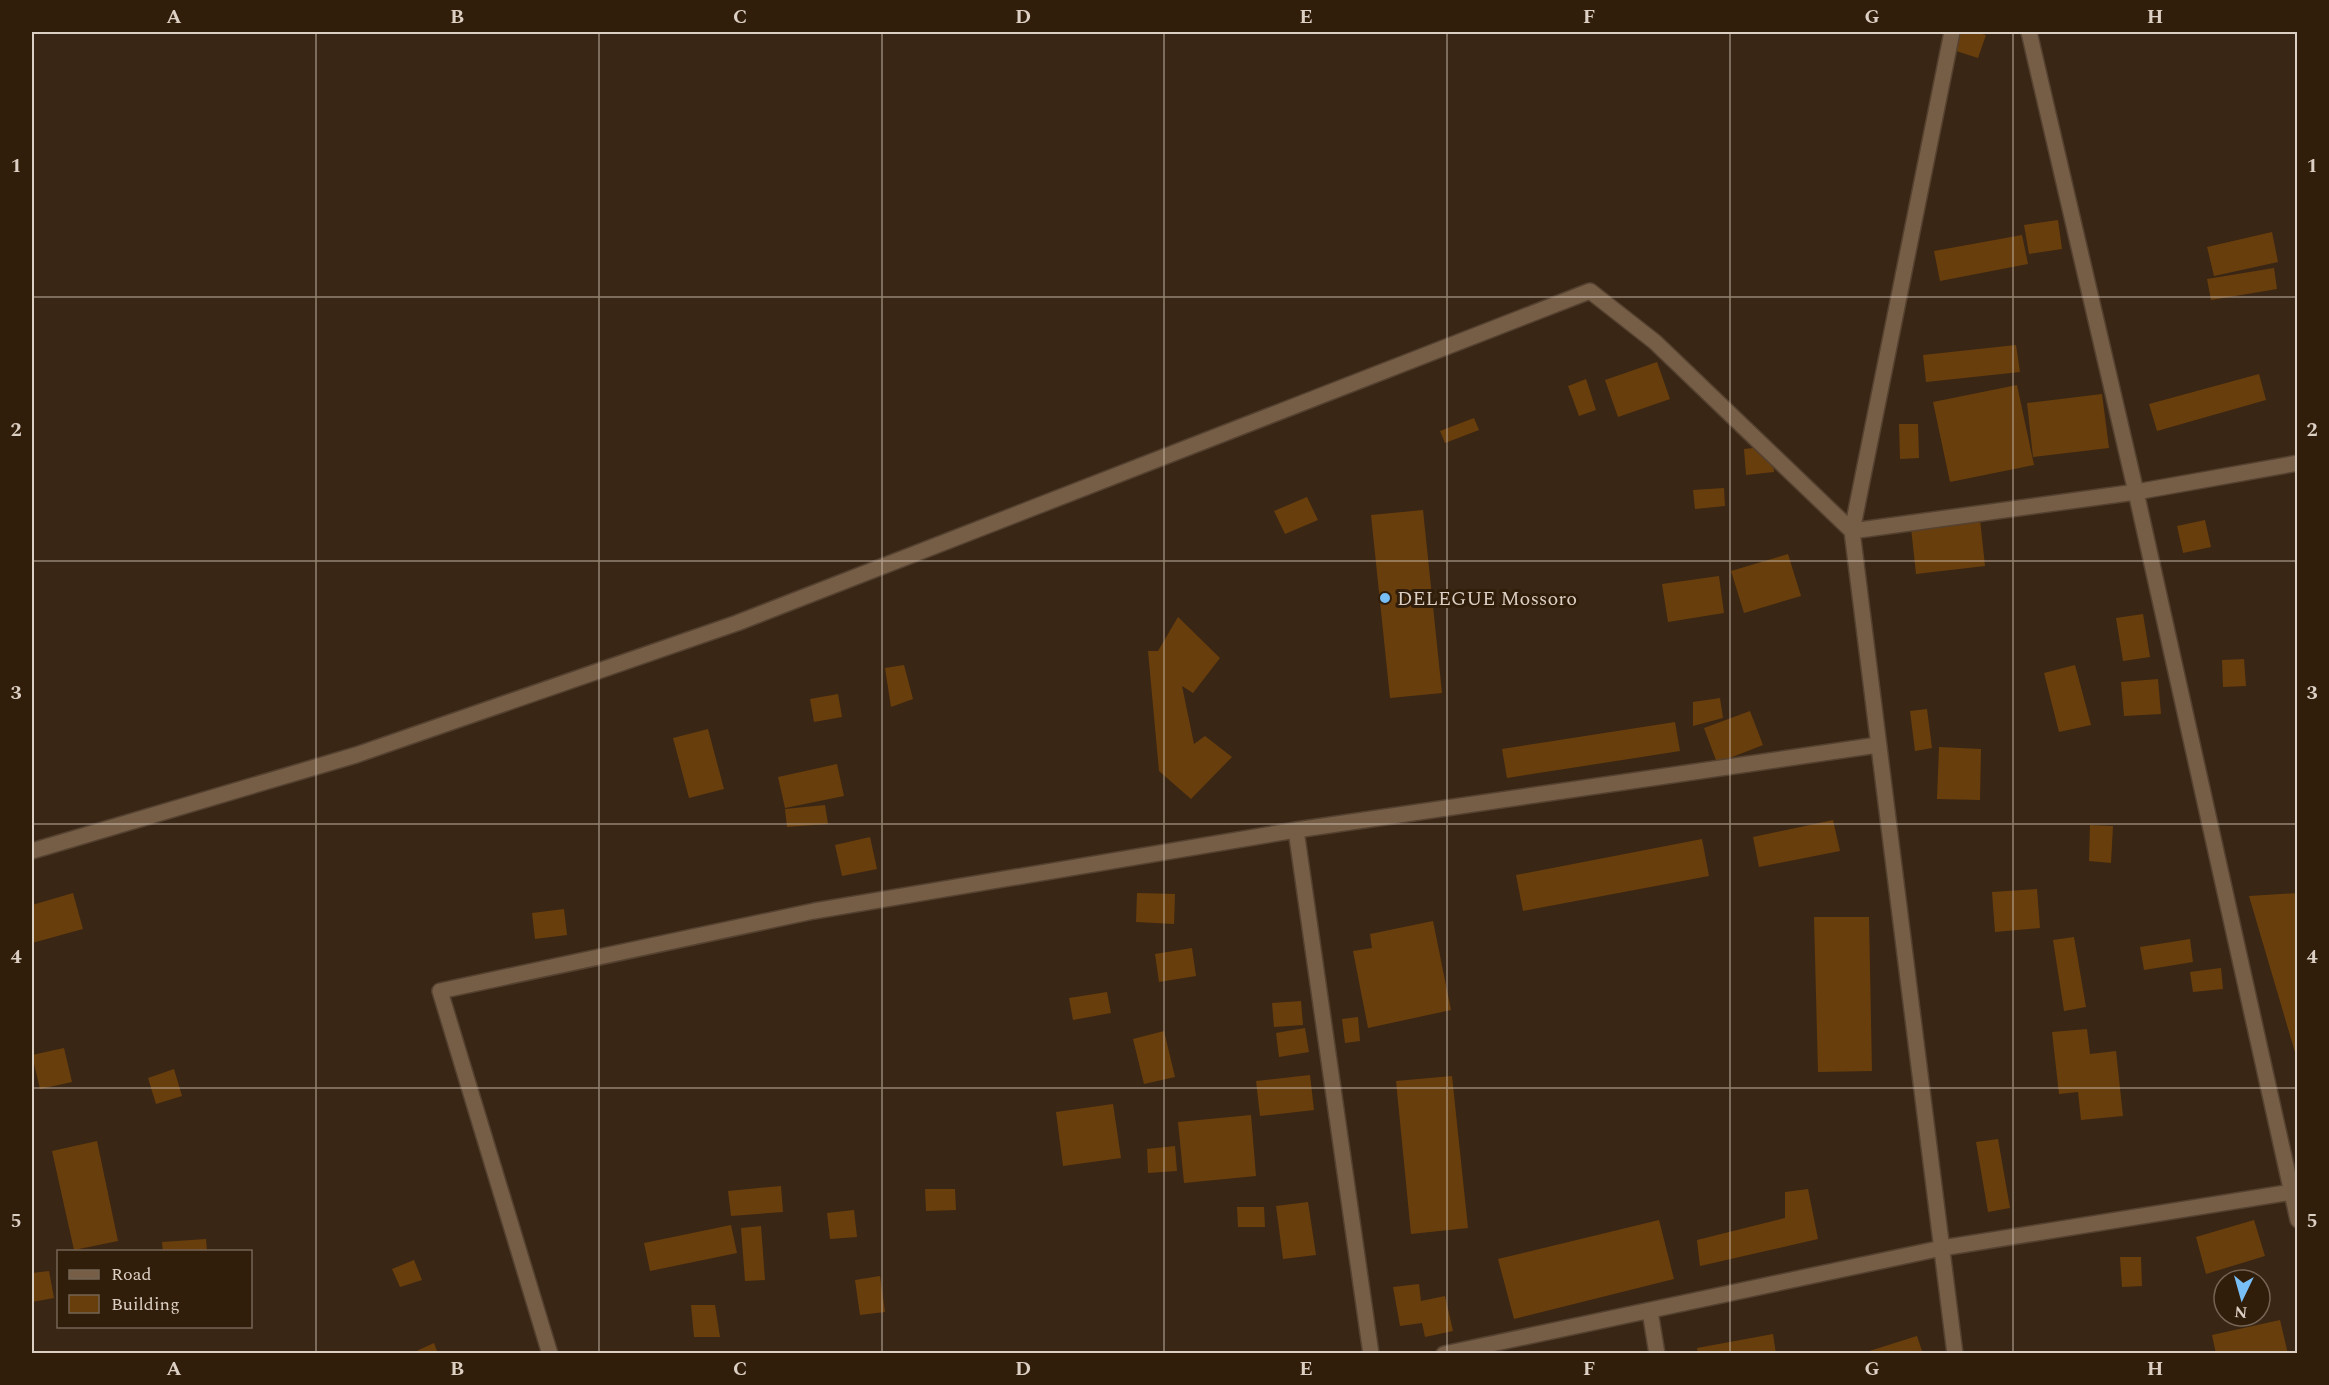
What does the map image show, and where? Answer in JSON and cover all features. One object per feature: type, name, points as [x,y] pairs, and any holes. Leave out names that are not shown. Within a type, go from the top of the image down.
[{"type":"street","points":[[1952,32],[1852,531],[1955,1353]]},
{"type":"street","points":[[2029,32],[2136,492],[2294,1191],[2298,1220]]},
{"type":"street","points":[[32,851],[356,755],[737,622],[1590,291],[1655,342],[1852,531]]},
{"type":"street","points":[[1852,531],[2136,492],[2298,464]]},
{"type":"street","points":[[550,1353],[440,991],[814,911],[1296,830],[1878,745]]},
{"type":"street","points":[[1296,830],[1371,1353]]},
{"type":"street","points":[[1444,1353],[1942,1248],[2294,1191]]},
{"type":"street","points":[[1650,1311],[1657,1353]]},
{"type":"building","points":[[1959,32],[1986,35],[1978,58],[1953,50]]},
{"type":"building","points":[[2058,220],[2062,249],[2029,254],[2024,225]]},
{"type":"building","points":[[2272,232],[2278,262],[2214,276],[2207,247]]},
{"type":"building","points":[[2022,235],[2028,264],[1940,281],[1934,251]]},
{"type":"building","points":[[2274,268],[2277,289],[2211,300],[2207,279]]},
{"type":"building","points":[[2016,345],[2020,372],[1926,382],[1923,355]]},
{"type":"building","points":[[1657,362],[1670,399],[1618,417],[1605,380]]},
{"type":"building","points":[[2259,374],[2266,400],[2157,431],[2149,404]]},
{"type":"building","points":[[1586,379],[1596,410],[1579,416],[1568,386]]},
{"type":"building","points":[[2017,385],[2034,465],[1950,482],[1933,402]]},
{"type":"building","points":[[2102,394],[2109,448],[2033,457],[2027,403]]},
{"type":"building","points":[[1474,418],[1479,430],[1445,443],[1440,431]]},
{"type":"building","points":[[1899,424],[1918,424],[1919,458],[1900,459]]},
{"type":"building","points":[[1771,446],[1774,472],[1746,475],[1744,449]]},
{"type":"building","points":[[1724,488],[1725,506],[1695,509],[1693,490]]},
{"type":"building","points":[[1307,497],[1318,520],[1285,534],[1274,511]]},
{"type":"building","points":[[1423,510],[1442,693],[1390,698],[1371,515]]},
{"type":"building","points":[[1979,510],[1985,566],[1916,574],[1910,518]]},
{"type":"building","points":[[2205,520],[2211,547],[2183,553],[2177,526]]},
{"type":"building","points":[[1788,554],[1801,596],[1744,613],[1731,571]]},
{"type":"building","points":[[1719,576],[1724,613],[1668,622],[1662,584]]},
{"type":"building","points":[[2143,614],[2150,657],[2123,661],[2116,618]]},
{"type":"building","points":[[1178,617],[1220,658],[1193,693],[1182,686],[1194,744],[1205,736],[1232,757],[1191,799],[1159,771],[1148,651],[1158,651]]},
{"type":"building","points":[[2244,659],[2246,686],[2223,687],[2222,660]]},
{"type":"building","points":[[904,665],[913,699],[891,707],[885,668]]},
{"type":"building","points":[[2075,665],[2091,725],[2059,732],[2044,673]]},
{"type":"building","points":[[2158,679],[2161,714],[2124,716],[2121,682]]},
{"type":"building","points":[[838,694],[842,717],[814,722],[810,699]]},
{"type":"building","points":[[1720,698],[1723,718],[1693,726],[1693,702]]},
{"type":"building","points":[[1927,709],[1932,748],[1915,751],[1910,711]]},
{"type":"building","points":[[1750,711],[1763,745],[1717,763],[1704,728]]},
{"type":"building","points":[[1675,722],[1680,751],[1507,778],[1502,749]]},
{"type":"building","points":[[708,729],[724,789],[689,798],[673,738]]},
{"type":"building","points":[[1939,747],[1981,749],[1980,800],[1937,799]]},
{"type":"building","points":[[837,764],[844,796],[785,808],[778,777]]},
{"type":"building","points":[[825,805],[828,824],[787,827],[785,809]]},
{"type":"building","points":[[1833,820],[1840,851],[1759,867],[1753,837]]},
{"type":"building","points":[[2090,825],[2113,826],[2111,863],[2089,861]]},
{"type":"building","points":[[870,837],[877,869],[842,876],[835,845]]},
{"type":"building","points":[[1702,839],[1709,876],[1523,911],[1516,875]]},
{"type":"building","points":[[2037,889],[2040,928],[1995,932],[1992,892]]},
{"type":"building","points":[[73,893],[83,929],[32,943],[32,905]]},
{"type":"building","points":[[1137,893],[1175,894],[1174,924],[1136,922]]},
{"type":"building","points":[[2298,893],[2298,1059],[2297,1059],[2249,896]]},
{"type":"building","points":[[564,909],[567,935],[535,939],[532,913]]},
{"type":"building","points":[[1814,917],[1869,917],[1872,1071],[1818,1072]]},
{"type":"building","points":[[1433,921],[1451,1010],[1368,1028],[1353,951],[1372,948],[1370,934]]},
{"type":"building","points":[[2074,937],[2086,1007],[2064,1011],[2053,940]]},
{"type":"building","points":[[2190,939],[2193,962],[2144,970],[2140,947]]},
{"type":"building","points":[[1192,948],[1196,976],[1159,982],[1155,954]]},
{"type":"building","points":[[2221,968],[2223,989],[2193,992],[2190,972]]},
{"type":"building","points":[[1107,992],[1111,1013],[1073,1020],[1069,998]]},
{"type":"building","points":[[1301,1001],[1303,1025],[1274,1027],[1272,1003]]},
{"type":"building","points":[[1358,1017],[1360,1041],[1345,1043],[1342,1019]]},
{"type":"building","points":[[1305,1028],[1309,1052],[1279,1057],[1276,1033]]},
{"type":"building","points":[[2087,1029],[2090,1054],[2116,1051],[2123,1116],[2081,1120],[2078,1092],[2059,1094],[2052,1032]]},
{"type":"building","points":[[1164,1031],[1175,1077],[1144,1084],[1133,1039]]},
{"type":"building","points":[[64,1048],[72,1082],[40,1089],[32,1055]]},
{"type":"building","points":[[174,1069],[182,1096],[156,1104],[148,1078]]},
{"type":"building","points":[[1310,1075],[1314,1110],[1260,1116],[1256,1081]]},
{"type":"building","points":[[1452,1076],[1468,1228],[1411,1234],[1396,1081]]},
{"type":"building","points":[[1113,1104],[1121,1158],[1063,1166],[1056,1112]]},
{"type":"building","points":[[1251,1115],[1256,1176],[1184,1183],[1178,1122]]},
{"type":"building","points":[[1998,1139],[2010,1208],[1988,1212],[1976,1142]]},
{"type":"building","points":[[97,1141],[118,1241],[74,1250],[52,1151]]},
{"type":"building","points":[[1175,1146],[1177,1171],[1148,1173],[1147,1149]]},
{"type":"building","points":[[781,1186],[783,1212],[731,1216],[728,1191]]},
{"type":"building","points":[[925,1189],[955,1189],[956,1210],[926,1211]]},
{"type":"building","points":[[1808,1189],[1818,1239],[1700,1266],[1697,1240],[1785,1218],[1785,1192]]},
{"type":"building","points":[[1308,1202],[1316,1255],[1283,1259],[1276,1206]]},
{"type":"building","points":[[1237,1207],[1264,1207],[1265,1227],[1238,1227]]},
{"type":"building","points":[[854,1210],[857,1237],[830,1239],[827,1213]]},
{"type":"building","points":[[1659,1220],[1674,1279],[1514,1319],[1498,1259]]},
{"type":"building","points":[[2254,1220],[2265,1256],[2226,1268],[2212,1268],[2212,1272],[2206,1274],[2196,1237]]},
{"type":"building","points":[[731,1225],[737,1253],[650,1271],[644,1243]]},
{"type":"building","points":[[761,1226],[765,1280],[745,1281],[741,1228]]},
{"type":"building","points":[[206,1239],[207,1250],[163,1250],[162,1242]]},
{"type":"building","points":[[2120,1257],[2141,1257],[2142,1286],[2122,1287]]},
{"type":"building","points":[[414,1260],[422,1280],[400,1287],[392,1269]]},
{"type":"building","points":[[49,1271],[54,1298],[32,1302],[32,1273]]},
{"type":"building","points":[[880,1276],[885,1312],[860,1315],[855,1280]]},
{"type":"building","points":[[1419,1284],[1421,1301],[1445,1296],[1453,1331],[1425,1337],[1422,1323],[1400,1326],[1393,1287]]},
{"type":"building","points":[[691,1305],[715,1305],[720,1337],[694,1337]]},
{"type":"building","points":[[2280,1320],[2288,1354],[2216,1354],[2212,1335],[2244,1328],[2272,1328],[2272,1322]]},
{"type":"building","points":[[1773,1334],[1776,1354],[1698,1354],[1697,1348]]},
{"type":"building","points":[[1917,1336],[1923,1354],[1863,1354],[1863,1353]]},
{"type":"building","points":[[434,1343],[438,1354],[410,1354]]},
{"type":"place","name":"DELEGUE Mossoro","points":[[1385,598]]}]
